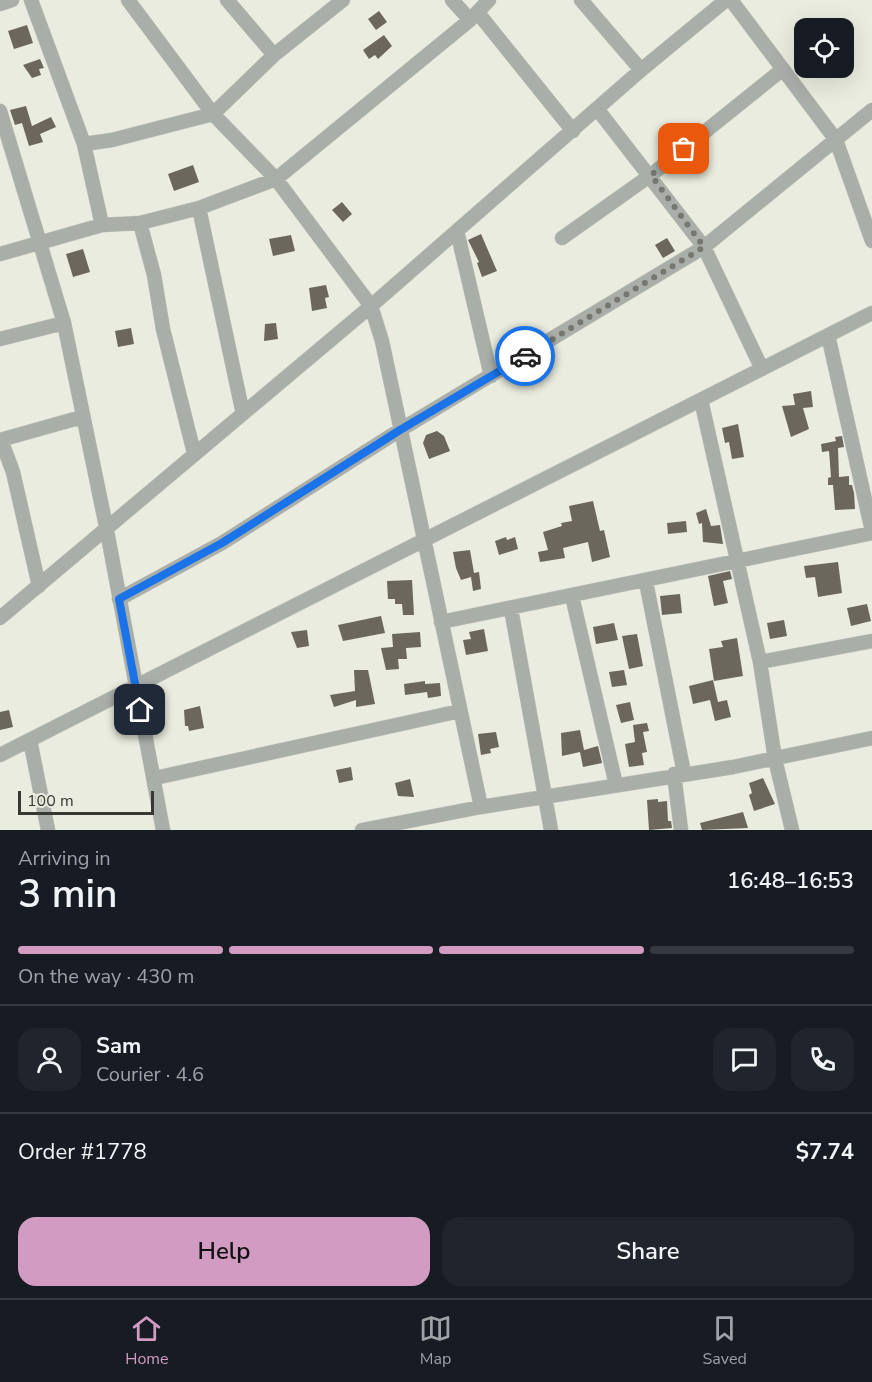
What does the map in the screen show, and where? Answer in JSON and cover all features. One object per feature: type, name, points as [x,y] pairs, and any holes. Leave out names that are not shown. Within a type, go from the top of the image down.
[{"type":"street","points":[[0,4],[12,0]]},
{"type":"street","points":[[31,0],[84,144],[102,225]]},
{"type":"street","points":[[128,0],[213,114],[276,179],[371,306],[382,341],[481,807]]},
{"type":"street","points":[[227,0],[274,55]]},
{"type":"street","points":[[84,144],[112,140],[213,114],[274,55],[342,0]]},
{"type":"street","points":[[452,0],[474,16],[573,131]]},
{"type":"street","points":[[0,254],[102,225],[140,223],[199,208],[276,179],[474,16],[489,0]]},
{"type":"street","points":[[581,0],[641,70]]},
{"type":"street","points":[[0,618],[107,531],[194,453],[371,306],[598,110],[641,70],[726,0]]},
{"type":"street","points":[[731,0],[836,140],[872,241]]},
{"type":"street","points":[[562,238],[651,175],[783,69]]},
{"type":"street","points":[[598,110],[651,175],[704,247],[762,369]]},
{"type":"street","points":[[119,599],[222,543],[400,430],[704,247],[872,110]]},
{"type":"street","points":[[0,111],[64,323],[107,531],[163,830]]},
{"type":"street","points":[[199,208],[243,414]]},
{"type":"street","points":[[140,223],[154,275],[163,329],[194,453]]},
{"type":"street","points":[[458,231],[491,376]]},
{"type":"street","points":[[0,755],[872,313]]},
{"type":"street","points":[[0,339],[64,323]]},
{"type":"street","points":[[441,622],[646,582],[872,532],[828,335]]},
{"type":"street","points":[[701,400],[760,662],[775,759],[792,830]]},
{"type":"street","points":[[39,586],[14,472],[1,440],[82,417]]},
{"type":"street","points":[[646,582],[679,774],[681,830]]},
{"type":"street","points":[[572,597],[616,785]]},
{"type":"street","points":[[511,609],[551,830]]},
{"type":"street","points":[[760,662],[872,641]]},
{"type":"street","points":[[154,778],[460,711]]},
{"type":"street","points":[[362,830],[481,807],[775,759],[872,738]]},
{"type":"street","points":[[30,740],[48,830]]},
{"type":"building","points":[[379,11],[387,22],[376,30],[368,19]]},
{"type":"building","points":[[27,25],[33,43],[14,49],[8,31]]},
{"type":"building","points":[[384,35],[392,46],[378,59],[375,55],[369,59],[363,50]]},
{"type":"building","points":[[40,59],[44,68],[39,69],[41,75],[32,78],[23,65]]},
{"type":"building","points":[[26,106],[32,126],[51,117],[56,127],[40,134],[43,142],[29,146],[22,123],[15,125],[10,110]]},
{"type":"building","points":[[193,165],[199,182],[174,191],[168,174]]},
{"type":"building","points":[[342,202],[352,214],[343,222],[332,210]]},
{"type":"building","points":[[481,234],[497,271],[482,277],[477,263],[479,262],[468,240]]},
{"type":"building","points":[[291,235],[295,251],[273,256],[269,239]]},
{"type":"building","points":[[667,238],[675,251],[663,258],[655,245]]},
{"type":"building","points":[[83,249],[90,272],[73,277],[66,254]]},
{"type":"building","points":[[326,285],[329,297],[325,298],[327,308],[312,311],[309,288]]},
{"type":"building","points":[[276,323],[278,339],[264,341],[265,324]]},
{"type":"building","points":[[131,328],[134,344],[118,347],[115,331]]},
{"type":"building","points":[[811,391],[813,407],[803,408],[809,429],[791,437],[782,406],[795,405],[793,394]]},
{"type":"building","points":[[738,424],[744,457],[732,459],[729,442],[725,443],[722,428]]},
{"type":"building","points":[[437,431],[444,436],[450,451],[429,459],[423,443],[426,435]]},
{"type":"building","points":[[842,436],[844,447],[838,448],[839,477],[849,476],[849,485],[852,485],[854,493],[855,509],[835,510],[833,485],[828,485],[828,478],[831,477],[829,451],[822,452],[821,444],[836,441],[835,437]]},
{"type":"building","points":[[593,501],[600,531],[604,530],[610,557],[592,562],[588,542],[563,548],[565,558],[540,562],[538,552],[548,550],[543,532],[562,526],[561,523],[572,521],[569,506]]},
{"type":"building","points":[[706,509],[711,526],[720,525],[723,544],[703,542],[702,523],[699,524],[696,513]]},
{"type":"building","points":[[686,521],[687,532],[668,534],[667,523]]},
{"type":"building","points":[[506,537],[507,540],[515,537],[518,549],[499,555],[495,541]]},
{"type":"building","points":[[470,550],[474,573],[479,572],[481,589],[473,591],[471,577],[461,580],[453,552]]},
{"type":"building","points":[[838,562],[842,593],[818,597],[815,577],[806,578],[804,566]]},
{"type":"building","points":[[730,571],[732,579],[723,581],[728,603],[714,606],[708,576]]},
{"type":"building","points":[[412,580],[414,615],[403,615],[402,604],[395,604],[395,599],[388,599],[387,581]]},
{"type":"building","points":[[680,594],[682,613],[662,615],[660,596]]},
{"type":"building","points":[[867,604],[871,621],[851,626],[847,608]]},
{"type":"building","points":[[381,616],[385,633],[343,641],[338,625]]},
{"type":"building","points":[[784,620],[787,636],[770,639],[767,623]]},
{"type":"building","points":[[614,623],[618,640],[596,644],[593,627]]},
{"type":"building","points":[[484,629],[488,651],[466,655],[463,640],[471,639],[469,632]]},
{"type":"building","points":[[307,630],[309,646],[297,648],[291,632]]},
{"type":"building","points":[[420,632],[421,647],[406,648],[407,659],[398,659],[399,669],[386,670],[381,648],[393,647],[392,634]]},
{"type":"building","points":[[637,634],[643,666],[629,669],[622,636]]},
{"type":"building","points":[[737,638],[743,676],[714,681],[709,649],[723,647],[721,641]]},
{"type":"building","points":[[354,670],[368,670],[375,704],[356,707],[356,700],[334,707],[330,695],[355,691]]},
{"type":"building","points":[[624,670],[627,685],[612,687],[609,672]]},
{"type":"building","points":[[713,680],[718,702],[727,700],[731,717],[715,721],[710,700],[693,704],[689,686]]},
{"type":"building","points":[[425,681],[425,684],[440,683],[441,696],[428,698],[427,692],[405,695],[404,684]]},
{"type":"building","points":[[630,702],[634,720],[621,723],[616,705]]},
{"type":"building","points":[[200,706],[204,728],[189,731],[188,726],[185,726],[184,710]]},
{"type":"building","points":[[9,710],[13,727],[0,730],[0,712]]},
{"type":"building","points":[[647,723],[649,731],[643,732],[647,752],[642,753],[644,765],[629,767],[625,744],[635,742],[633,725]]},
{"type":"building","points":[[580,730],[584,750],[598,746],[602,763],[583,767],[580,752],[562,756],[561,733]]},
{"type":"building","points":[[496,732],[499,747],[490,749],[491,753],[481,755],[478,734]]},
{"type":"building","points":[[351,767],[353,780],[339,783],[336,770]]},
{"type":"building","points":[[763,778],[775,804],[754,811],[749,795],[752,793],[749,783]]},
{"type":"building","points":[[410,779],[414,797],[398,796],[395,783]]},
{"type":"building","points":[[658,799],[658,802],[667,801],[668,821],[671,821],[672,828],[649,830],[647,800]]},
{"type":"building","points":[[743,812],[748,828],[702,830],[700,823]]},
{"type":"way so far","points":[[525,356],[704,247],[651,175],[684,149]]},
{"type":"route","points":[[140,710],[119,599],[222,543],[400,430],[525,356]]}]
